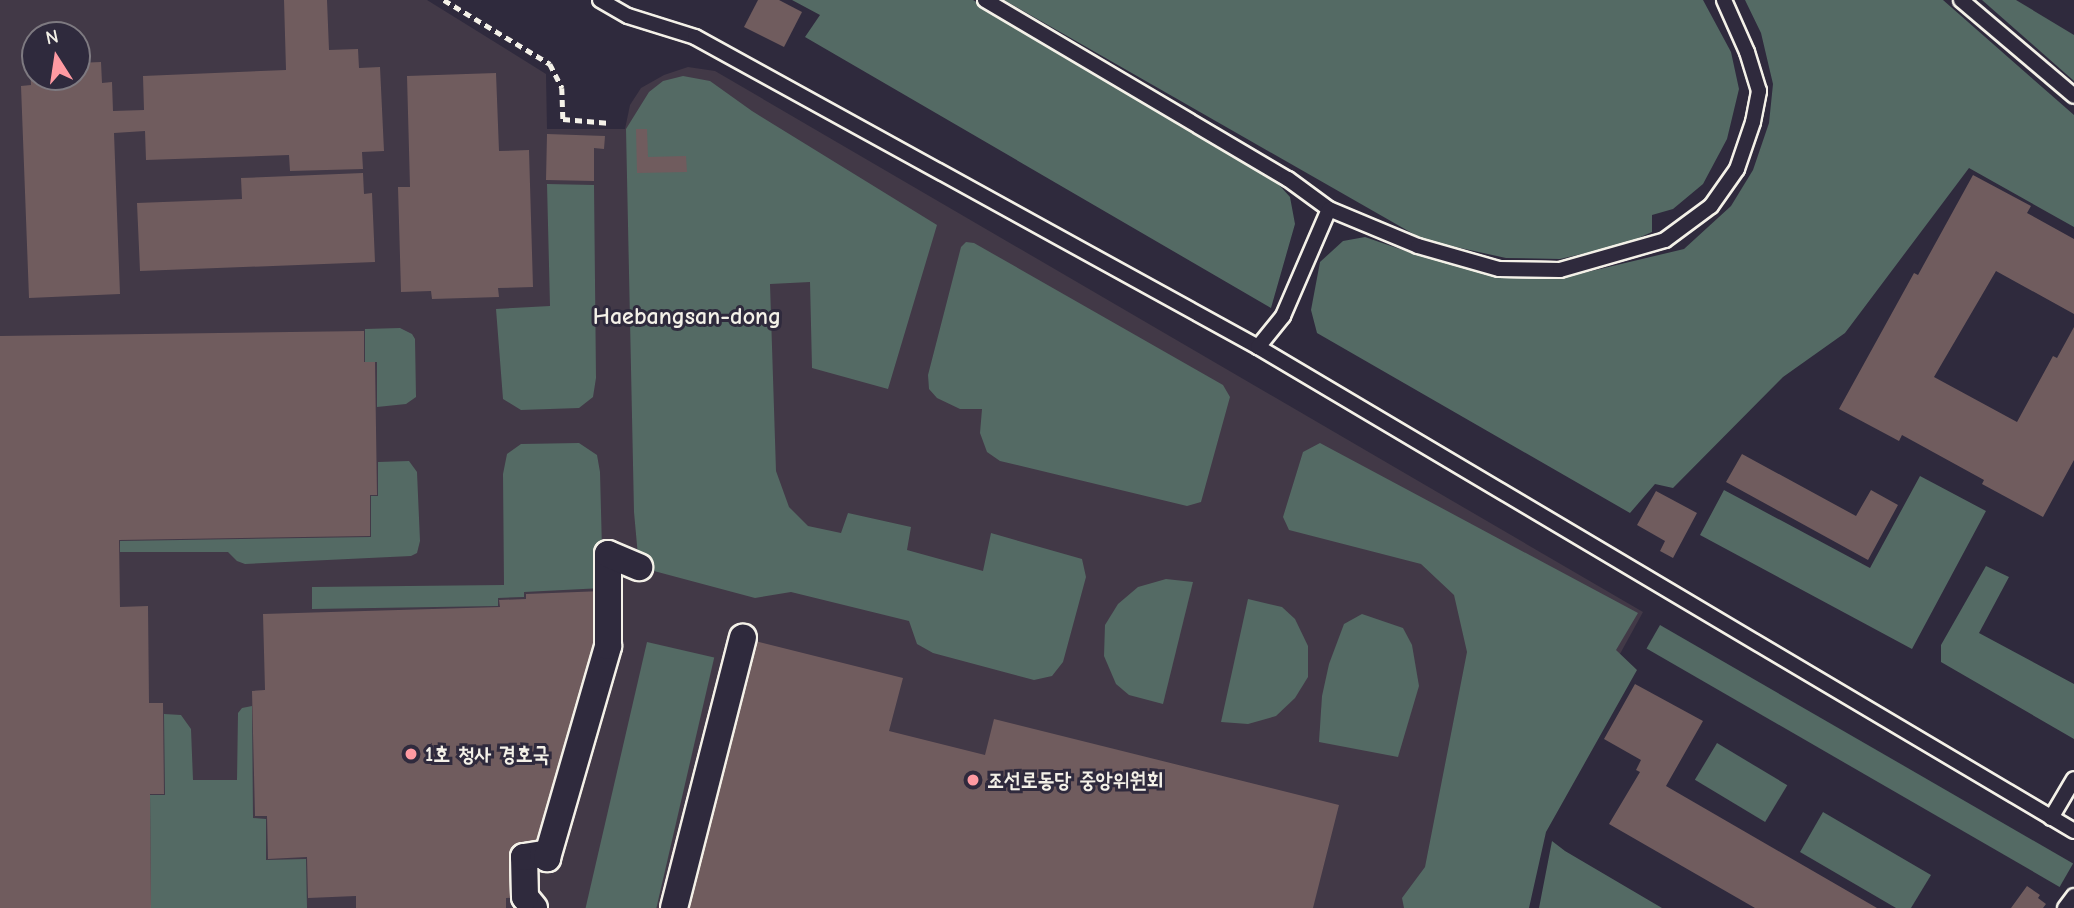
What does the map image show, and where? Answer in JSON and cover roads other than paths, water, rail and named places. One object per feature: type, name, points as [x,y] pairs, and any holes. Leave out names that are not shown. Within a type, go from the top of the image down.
[{"type":"street","points":[[534,908],[525,897],[524,857],[543,855],[547,858],[608,646],[608,554],[639,567]]},
{"type":"street","points":[[674,908],[743,638]]},
{"type":"lane","points":[[600,0],[628,16],[695,37],[1258,347],[2074,831]]},
{"type":"lane","points":[[985,0],[1288,179],[1329,209],[1418,246],[1499,270],[1560,270],[1665,240],[1711,206],[1737,169],[1753,122],[1759,91],[1747,52],[1724,0]]},
{"type":"lane","points":[[1961,0],[2074,96]]},
{"type":"lane","points":[[1258,347],[1283,316],[1329,209]]},
{"type":"lane","points":[[2051,818],[2074,779]]},
{"type":"lane","points":[[2064,908],[2074,896]]},
{"type":"place","name":"1호 청사 경호국","points":[[411,754]]},
{"type":"place","name":"조선로동당 중앙위원회","points":[[973,780]]},
{"type":"district","name":"Haebangsan-dong","points":[[687,317]]}]
